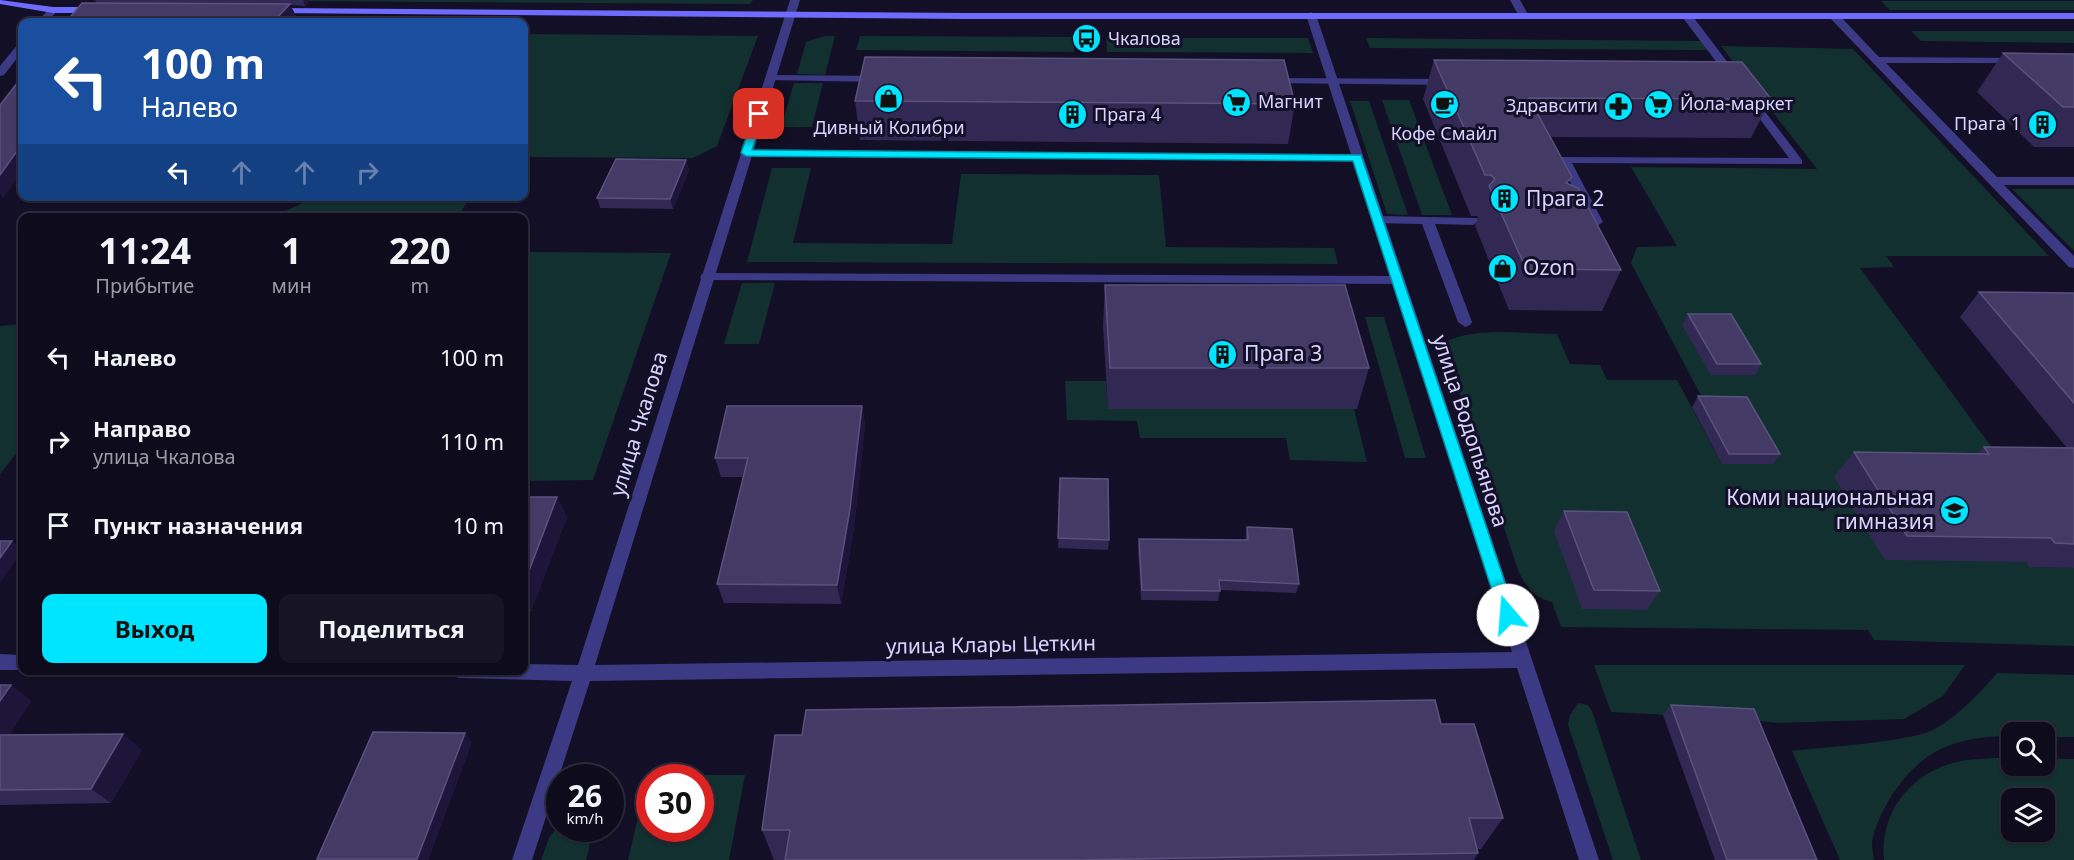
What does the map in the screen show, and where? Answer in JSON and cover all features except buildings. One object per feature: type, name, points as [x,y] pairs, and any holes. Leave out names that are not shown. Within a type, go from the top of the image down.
[{"type":"street","points":[[1515,0],[1524,16]]},
{"type":"street","points":[[6,1],[53,10],[112,10]]},
{"type":"street","points":[[267,11],[793,7],[1311,15],[2074,16]]},
{"type":"street","name":"улица Чкалова","points":[[522,860],[584,673],[793,7]]},
{"type":"street","points":[[46,18],[53,10]]},
{"type":"street","name":"улица Водопьянова","points":[[1311,15],[1588,860]]},
{"type":"street","points":[[1568,222],[1597,222],[1564,159],[1798,162],[1733,84],[1687,16]]},
{"type":"street","points":[[1834,16],[2074,264]]},
{"type":"street","points":[[0,73],[18,51]]},
{"type":"street","points":[[1876,60],[2028,60]]},
{"type":"street","points":[[770,78],[889,79]]},
{"type":"street","points":[[1258,81],[1465,82]]},
{"type":"street","points":[[746,153],[1358,158]]},
{"type":"street","points":[[1993,181],[2074,181]]},
{"type":"street","points":[[1378,220],[1473,221]]},
{"type":"street","points":[[1428,220],[1465,322]]},
{"type":"street","points":[[707,277],[1398,280]]},
{"type":"street","name":"улица Клары Цеткин","points":[[528,672],[584,673],[1523,660]]},
{"type":"street","points":[[0,662],[18,663]]},
{"type":"green space","points":[[118,0],[753,0],[750,4]]},
{"type":"green space","points":[[1881,1],[2074,1],[2074,10],[1890,10]]},
{"type":"green space","points":[[1911,31],[2074,31],[2074,43],[1921,41]]},
{"type":"green space","points":[[528,34],[758,36],[717,146],[693,158],[528,157]]},
{"type":"green space","points":[[825,36],[835,36],[825,75],[797,74],[806,42]]},
{"type":"green space","points":[[860,36],[1074,37],[1074,52],[856,50]]},
{"type":"green space","points":[[1106,38],[1308,38],[1313,53],[1107,52]]},
{"type":"green space","points":[[1366,38],[1701,41],[1708,50],[1370,48]]},
{"type":"green space","points":[[1721,46],[1853,49],[2049,256],[1886,256],[1894,267],[1860,268],[2010,472],[1835,478],[1853,507],[1988,509],[2030,567],[2074,568],[2074,646],[1874,640],[1868,630],[1561,627],[1552,602],[1535,595],[1524,582],[1518,570],[1443,343],[1470,334],[1514,332],[1557,334],[1570,364],[1600,365],[1607,380],[1677,380],[1722,464],[1707,407],[1631,263],[1637,247],[1677,246],[1631,167],[1817,169]]},
{"type":"green space","points":[[794,83],[823,83],[812,127],[781,127]]},
{"type":"green space","points":[[1382,100],[1409,100],[1452,215],[1422,215]]},
{"type":"green space","points":[[1350,101],[1369,101],[1408,215],[1387,214]]},
{"type":"green space","points":[[772,168],[811,168],[793,243],[952,244],[961,174],[1159,175],[1166,247],[1334,248],[1338,264],[747,262]]},
{"type":"green space","points":[[2012,189],[2074,189],[2074,251]]},
{"type":"green space","points":[[307,201],[468,201],[460,213],[274,213],[288,210]]},
{"type":"green space","points":[[173,211],[257,212],[256,213],[171,213]]},
{"type":"green space","points":[[528,252],[671,253],[593,480],[528,481]]},
{"type":"green space","points":[[742,283],[775,283],[759,344],[724,344]]},
{"type":"green space","points":[[1365,317],[1384,317],[1426,458],[1405,458]]},
{"type":"green space","points":[[18,324],[18,451],[0,474],[0,326]]},
{"type":"green space","points":[[1065,381],[1106,381],[1108,409],[1354,409],[1367,462],[1290,460],[1286,438],[1140,438],[1137,421],[1067,420]]},
{"type":"green space","points":[[1594,665],[1965,665],[1943,696],[1904,719],[1778,723],[1745,719],[1611,712]]},
{"type":"green space","points":[[1997,673],[2074,675],[2074,737],[2055,737],[2055,722],[2001,722],[2001,736],[1971,739],[1935,752],[1911,771],[1884,809],[1872,840],[1874,860],[1840,860],[1792,751],[1888,741],[1924,734],[1944,723],[1976,696]]},
{"type":"green space","points":[[1578,703],[1588,705],[1592,711],[1641,860],[1613,860],[1568,725],[1570,715]]},
{"type":"green space","points":[[2001,758],[2001,776],[2055,776],[2055,759],[2074,759],[2074,860],[1884,860],[1887,826],[1901,797],[1925,775],[1940,767],[1970,760]]},
{"type":"green space","points":[[714,775],[745,775],[729,860],[628,860],[636,826],[636,842],[714,842]]},
{"type":"green space","points":[[548,842],[590,842],[586,860],[541,860]]},
{"type":"place","name":"Чкалова","points":[[1087,39]]},
{"type":"place","name":"Дивный Колибри","points":[[889,99]]},
{"type":"place","name":"Магнит","points":[[1237,102]]},
{"type":"place","name":"Йола-маркет","points":[[1659,104]]},
{"type":"place","name":"Кофе Смайл","points":[[1444,105]]},
{"type":"place","name":"Здравсити","points":[[1619,106]]},
{"type":"place","name":"Прага 4","points":[[1073,115]]},
{"type":"place","name":"Прага 1","points":[[2042,124]]},
{"type":"place","name":"Прага 2","points":[[1505,199]]},
{"type":"place","name":"Ozon","points":[[1502,268]]},
{"type":"place","name":"Прага 3","points":[[1223,354]]},
{"type":"place","name":"Коми национальная гимназия","points":[[1955,510]]},
{"type":"route","points":[[759,114],[746,153],[1358,158],[1508,615]]}]
